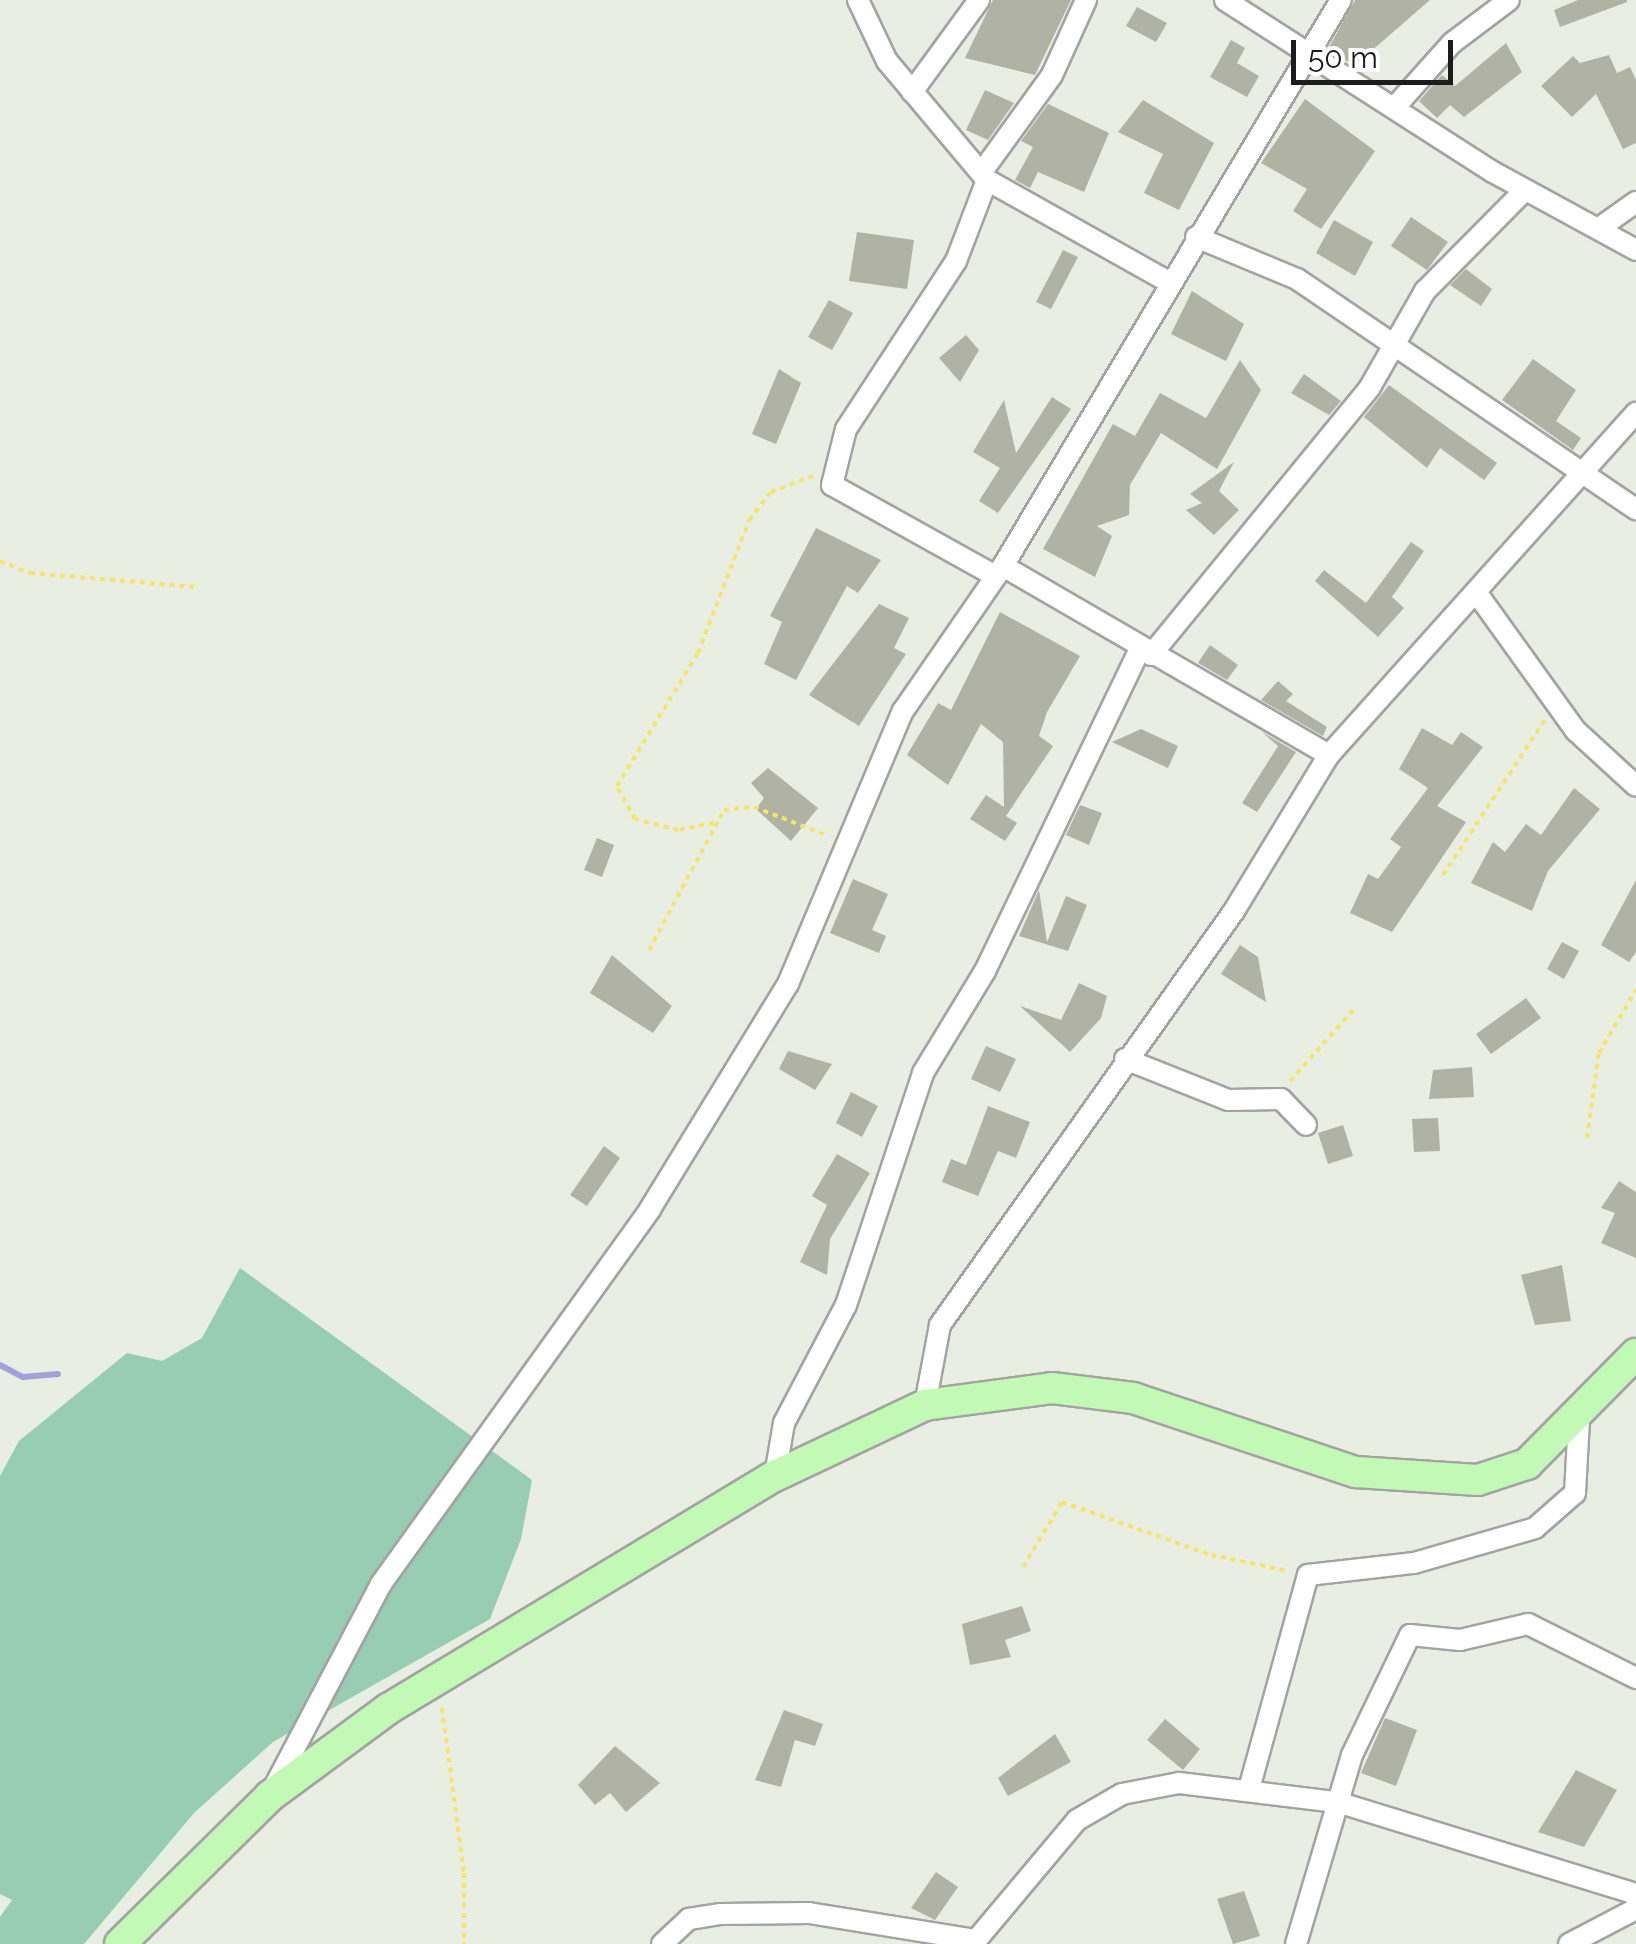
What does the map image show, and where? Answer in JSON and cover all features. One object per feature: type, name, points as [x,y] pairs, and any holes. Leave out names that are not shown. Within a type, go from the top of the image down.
[{"type":"main road","points":[[120,1944],[270,1796],[438,1678],[775,1476],[925,1406],[1052,1388],[1132,1398],[1356,1472],[1431,1480],[1527,1464],[1579,1420],[1636,1354]]},
{"type":"street","points":[[858,0],[912,92],[986,174],[1169,282]]},
{"type":"street","points":[[912,92],[980,0]]},
{"type":"street","points":[[1086,0],[1052,74],[986,174],[956,261],[846,429],[830,472],[844,500],[998,571],[1329,755]]},
{"type":"street","points":[[1225,0],[1525,190],[1636,250]]},
{"type":"street","points":[[270,1796],[381,1584],[650,1209],[788,984],[844,843],[903,711],[998,571],[1303,51],[1340,0]]},
{"type":"street","points":[[1394,108],[1452,43],[1509,0]]},
{"type":"street","points":[[775,1476],[784,1424],[846,1305],[923,1073],[985,971],[1145,653],[1396,348],[1425,292],[1525,190]]},
{"type":"street","points":[[1598,229],[1636,202]]},
{"type":"street","points":[[1196,237],[1297,278],[1396,348],[1582,466],[1636,509]]},
{"type":"street","points":[[925,1406],[940,1326],[1125,1059],[1227,922],[1329,755],[1476,592],[1582,466],[1636,414]]},
{"type":"street","points":[[1476,592],[1556,704],[1636,786]]},
{"type":"street","points":[[1125,1059],[1228,1100],[1281,1099],[1306,1125]]},
{"type":"street","points":[[1249,1788],[1308,1576],[1428,1560],[1535,1528],[1575,1492],[1579,1420]]},
{"type":"street","points":[[1296,1944],[1337,1802],[1410,1634],[1460,1640],[1528,1624],[1636,1678]]},
{"type":"street","points":[[662,1944],[689,1919],[721,1914],[824,1915],[974,1942],[1062,1834],[1105,1802],[1179,1783],[1249,1788],[1337,1802],[1636,1893],[1614,1924],[1569,1944]]},
{"type":"path","points":[[830,472],[781,486],[761,502],[698,653],[620,777],[618,799],[636,819],[678,830],[714,823],[742,805],[844,843]]},
{"type":"path","points":[[0,562],[48,576],[196,587]]},
{"type":"path","points":[[1444,875],[1556,704]]},
{"type":"path","points":[[649,950],[714,823]]},
{"type":"path","points":[[1587,1138],[1599,1053],[1636,990]]},
{"type":"path","points":[[1281,1099],[1302,1061],[1353,1010]]},
{"type":"path","points":[[1023,1567],[1062,1502],[1212,1555],[1308,1576]]},
{"type":"path","points":[[438,1678],[464,1873],[464,1944]]},
{"type":"green space","points":[[240,1268],[532,1480],[521,1539],[490,1619],[273,1742],[194,1813],[84,1944],[0,1944],[0,1917],[12,1900],[0,1894],[0,1476],[19,1441],[127,1353],[162,1361],[202,1338]]},
{"type":"building","points":[[993,0],[1071,0],[1035,75],[965,58]]},
{"type":"building","points":[[1355,0],[1430,0],[1354,66],[1328,49]]},
{"type":"building","points":[[1578,0],[1627,2],[1560,27],[1554,10]]},
{"type":"building","points":[[1137,7],[1167,23],[1156,42],[1126,26]]},
{"type":"building","points":[[1231,40],[1245,48],[1237,63],[1259,76],[1247,97],[1210,77]]},
{"type":"building","points":[[1506,43],[1522,72],[1464,117],[1450,105],[1437,118],[1419,101],[1442,75],[1455,86]]},
{"type":"building","points":[[1609,55],[1617,73],[1630,67],[1636,80],[1636,143],[1623,149],[1596,94],[1572,117],[1541,86],[1573,56],[1580,63]]},
{"type":"building","points":[[985,90],[1014,103],[988,140],[966,130]]},
{"type":"building","points":[[1305,99],[1375,151],[1321,229],[1293,211],[1307,189],[1261,163]]},
{"type":"building","points":[[1143,100],[1214,143],[1179,210],[1144,193],[1163,154],[1118,132]]},
{"type":"building","points":[[1048,104],[1109,133],[1084,192],[1038,172],[1030,188],[1015,180],[1033,147],[1021,141]]},
{"type":"building","points":[[1411,217],[1448,242],[1427,270],[1391,246]]},
{"type":"building","points":[[1334,220],[1373,242],[1355,276],[1316,253]]},
{"type":"building","points":[[857,232],[914,240],[907,289],[849,281]]},
{"type":"building","points":[[1063,250],[1078,257],[1051,309],[1036,302]]},
{"type":"building","points":[[1466,269],[1492,289],[1481,306],[1450,285]]},
{"type":"building","points":[[1192,291],[1244,324],[1226,361],[1171,334]]},
{"type":"building","points":[[829,300],[853,313],[832,350],[808,337]]},
{"type":"building","points":[[966,335],[979,350],[960,382],[939,358]]},
{"type":"building","points":[[1533,359],[1576,390],[1556,421],[1581,438],[1573,450],[1502,400]]},
{"type":"building","points":[[1240,360],[1261,390],[1217,469],[1161,433],[1130,485],[1129,515],[1097,526],[1112,536],[1095,577],[1043,549],[1113,424],[1135,436],[1160,393],[1206,418]]},
{"type":"building","points":[[779,369],[801,383],[776,444],[752,434]]},
{"type":"building","points":[[1304,374],[1341,401],[1329,415],[1291,393]]},
{"type":"building","points":[[1389,385],[1497,463],[1484,480],[1440,448],[1427,468],[1364,417]]},
{"type":"building","points":[[1052,397],[1071,409],[998,513],[979,501],[1000,468],[973,452],[1004,400],[1016,453]]},
{"type":"building","points":[[1234,462],[1219,491],[1239,510],[1214,535],[1186,510],[1202,503],[1190,494]]},
{"type":"building","points":[[816,528],[881,560],[858,593],[847,586],[796,680],[764,664],[782,622],[770,616]]},
{"type":"building","points":[[1411,542],[1424,551],[1392,597],[1404,608],[1378,637],[1315,581],[1324,570],[1366,603]]},
{"type":"building","points":[[879,604],[909,618],[894,648],[906,654],[859,726],[809,695]]},
{"type":"building","points":[[1000,612],[1080,656],[1047,712],[1039,736],[1053,746],[1006,816],[1017,823],[1005,841],[970,819],[986,795],[1004,807],[1003,742],[981,724],[948,785],[907,755],[938,703],[951,710]]},
{"type":"building","points":[[1210,645],[1238,665],[1227,680],[1198,663]]},
{"type":"building","points":[[1278,681],[1293,694],[1286,701],[1327,727],[1323,736],[1261,700]]},
{"type":"building","points":[[1422,728],[1452,745],[1461,732],[1483,747],[1437,806],[1466,822],[1392,932],[1350,913],[1368,874],[1378,879],[1401,847],[1390,839],[1428,788],[1399,769]]},
{"type":"building","points":[[1141,729],[1178,746],[1168,768],[1112,742]]},
{"type":"building","points":[[1262,732],[1296,752],[1257,812],[1242,803],[1278,746]]},
{"type":"building","points":[[768,768],[818,808],[791,841],[756,809],[764,798],[751,783]]},
{"type":"building","points":[[1574,788],[1600,809],[1548,871],[1532,911],[1471,883],[1493,842],[1505,852],[1526,824],[1541,835]]},
{"type":"building","points":[[1080,805],[1102,813],[1089,845],[1066,835]]},
{"type":"building","points":[[597,838],[614,845],[602,877],[584,870]]},
{"type":"building","points":[[853,879],[888,894],[872,930],[886,936],[879,953],[830,933]]},
{"type":"building","points":[[1636,880],[1636,952],[1629,962],[1601,945]]},
{"type":"building","points":[[1039,890],[1047,942],[1066,896],[1087,905],[1068,951],[1019,936]]},
{"type":"building","points":[[1562,942],[1579,951],[1564,979],[1547,969]]},
{"type":"building","points":[[1240,945],[1258,957],[1266,1002],[1221,974]]},
{"type":"building","points":[[612,955],[672,1006],[653,1033],[590,993]]},
{"type":"building","points":[[1079,983],[1107,996],[1101,1018],[1070,1052],[1020,1006],[1061,1020]]},
{"type":"building","points":[[1526,998],[1541,1018],[1491,1054],[1476,1034]]},
{"type":"building","points":[[986,1046],[1016,1059],[1000,1092],[971,1079]]},
{"type":"building","points":[[788,1051],[832,1064],[815,1090],[779,1069]]},
{"type":"building","points":[[1472,1067],[1474,1097],[1429,1099],[1433,1070]]},
{"type":"building","points":[[851,1092],[878,1106],[862,1137],[836,1123]]},
{"type":"building","points":[[988,1106],[1030,1122],[1016,1158],[998,1151],[978,1196],[942,1182],[951,1159],[966,1165]]},
{"type":"building","points":[[1438,1118],[1440,1151],[1414,1152],[1412,1119]]},
{"type":"building","points":[[1343,1125],[1353,1156],[1328,1164],[1318,1133]]},
{"type":"building","points":[[604,1146],[620,1158],[587,1206],[570,1195]]},
{"type":"building","points":[[837,1154],[870,1173],[830,1239],[827,1275],[800,1262],[827,1205],[812,1196]]},
{"type":"building","points":[[1619,1181],[1636,1192],[1636,1258],[1601,1243],[1615,1213],[1601,1208]]},
{"type":"building","points":[[1562,1265],[1571,1321],[1535,1325],[1521,1275]]},
{"type":"building","points":[[1022,1606],[1031,1631],[1005,1640],[1011,1657],[970,1665],[962,1624]]},
{"type":"building","points":[[784,1710],[823,1724],[815,1746],[795,1740],[781,1787],[755,1780]]},
{"type":"building","points":[[1385,1718],[1417,1730],[1396,1786],[1361,1773]]},
{"type":"building","points":[[1165,1719],[1200,1749],[1183,1770],[1147,1740]]},
{"type":"building","points":[[1055,1734],[1071,1762],[1008,1796],[998,1778]]},
{"type":"building","points":[[615,1746],[660,1783],[626,1812],[610,1793],[595,1805],[578,1785]]},
{"type":"building","points":[[1576,1770],[1617,1790],[1584,1847],[1538,1832]]},
{"type":"building","points":[[936,1872],[958,1887],[935,1920],[911,1908]]},
{"type":"building","points":[[1244,1891],[1260,1936],[1233,1944],[1217,1899]]},
{"type":"waterway","points":[[0,1365],[23,1377],[58,1374]]}]
